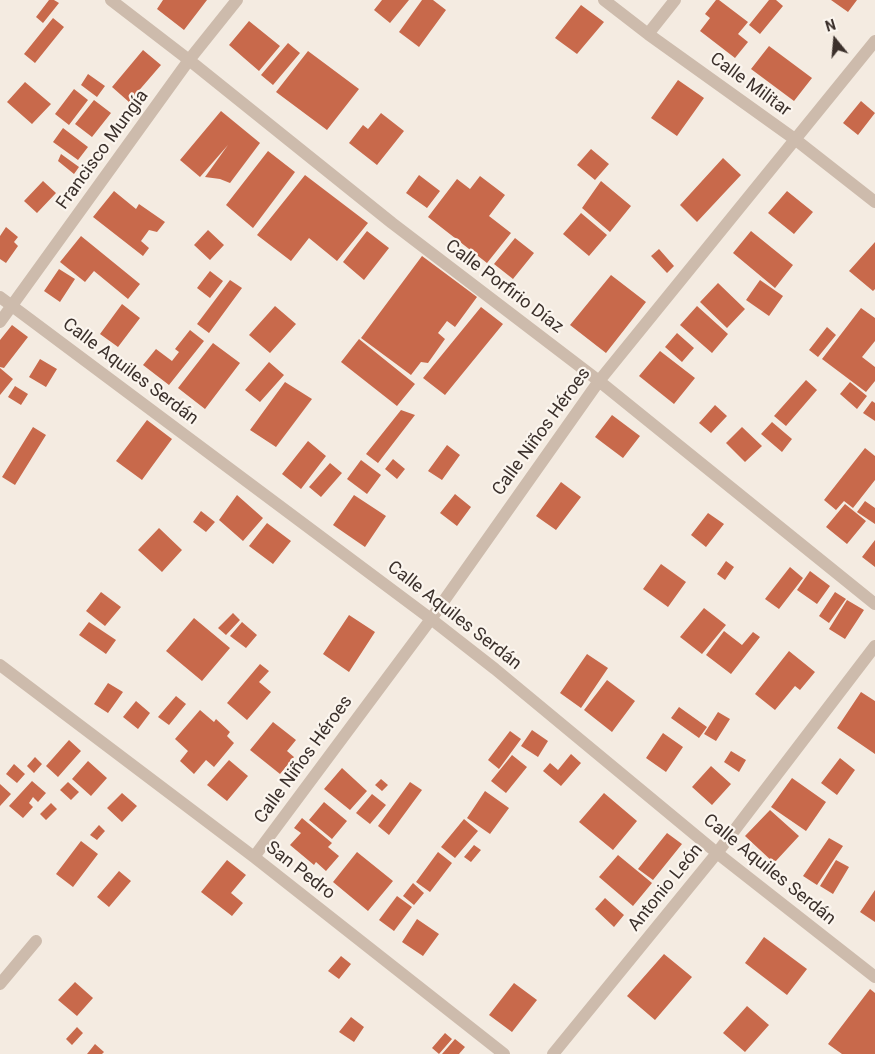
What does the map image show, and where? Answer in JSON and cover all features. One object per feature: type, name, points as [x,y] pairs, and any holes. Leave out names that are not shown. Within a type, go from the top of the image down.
[{"type":"street","name":"Calle Porfirio Díaz","points":[[111,0],[392,223],[599,382],[875,604]]},
{"type":"street","name":"Francisco Mungía","points":[[0,322],[189,60],[237,0]]},
{"type":"street","name":"Calle Militar","points":[[604,0],[648,34],[796,140],[875,202]]},
{"type":"street","points":[[648,34],[676,0]]},
{"type":"street","name":"Calle Niños Héroes","points":[[254,858],[431,618],[599,382],[875,41]]},
{"type":"street","name":"Calle Aquiles Serdán","points":[[0,297],[431,618],[717,853],[875,977]]},
{"type":"street","name":"Antonio León","points":[[553,1054],[717,853],[875,646]]},
{"type":"street","name":"San Pedro","points":[[0,666],[254,858],[504,1054]]},
{"type":"street","points":[[0,984],[36,941]]},
{"type":"building","points":[[49,0],[59,3],[43,23],[36,17]]},
{"type":"building","points":[[163,0],[207,0],[184,30],[157,9]]},
{"type":"building","points":[[382,0],[409,0],[390,23],[374,10]]},
{"type":"building","points":[[422,0],[433,0],[446,10],[419,47],[399,32]]},
{"type":"building","points":[[716,0],[719,0],[748,22],[738,34],[748,42],[735,58],[700,31],[710,18],[705,14]]},
{"type":"building","points":[[769,0],[776,0],[783,6],[760,34],[749,25]]},
{"type":"building","points":[[831,0],[857,0],[848,12]]},
{"type":"building","points":[[581,5],[604,22],[577,54],[555,38]]},
{"type":"building","points":[[53,18],[64,27],[35,63],[24,54]]},
{"type":"building","points":[[249,21],[280,46],[259,71],[229,45]]},
{"type":"building","points":[[288,43],[300,53],[273,85],[261,75]]},
{"type":"building","points":[[769,46],[812,78],[794,101],[751,69]]},
{"type":"building","points":[[143,50],[161,65],[129,102],[112,87]]},
{"type":"building","points":[[308,51],[359,89],[327,130],[276,92]]},
{"type":"building","points":[[88,74],[105,86],[97,97],[81,85]]},
{"type":"building","points":[[678,80],[704,98],[677,136],[651,118]]},
{"type":"building","points":[[25,82],[51,104],[32,124],[7,102]]},
{"type":"building","points":[[74,89],[88,100],[69,125],[55,114]]},
{"type":"building","points":[[94,100],[111,113],[92,137],[75,124]]},
{"type":"building","points":[[861,101],[875,113],[858,135],[843,123]]},
{"type":"building","points":[[221,111],[260,143],[230,183],[220,179],[205,177],[228,145],[200,177],[180,160]]},
{"type":"building","points":[[381,113],[404,131],[377,165],[349,143],[363,125],[368,129]]},
{"type":"building","points":[[63,128],[88,147],[78,160],[53,142]]},
{"type":"building","points":[[591,149],[609,164],[595,180],[577,165]]},
{"type":"building","points":[[268,151],[295,172],[253,228],[226,205]]},
{"type":"building","points":[[61,154],[79,167],[74,174],[58,161]]},
{"type":"building","points":[[723,158],[741,175],[697,222],[680,205]]},
{"type":"building","points":[[305,175],[368,223],[337,261],[309,238],[291,261],[257,235]]},
{"type":"building","points":[[419,175],[440,191],[427,208],[406,193]]},
{"type":"building","points":[[480,176],[505,195],[489,216],[511,233],[487,263],[428,217],[457,179],[470,189]]},
{"type":"building","points":[[43,181],[56,193],[37,213],[24,201]]},
{"type":"building","points":[[601,181],[631,206],[610,232],[582,208]]},
{"type":"building","points":[[114,191],[136,209],[139,204],[165,222],[157,232],[149,230],[141,241],[149,248],[143,256],[93,217]]},
{"type":"building","points":[[787,191],[813,212],[794,234],[768,213]]},
{"type":"building","points":[[581,213],[607,235],[589,256],[563,234]]},
{"type":"building","points":[[6,227],[18,237],[14,242],[18,246],[6,263],[0,259],[0,236]]},
{"type":"building","points":[[208,230],[224,245],[210,260],[194,245]]},
{"type":"building","points":[[367,231],[389,248],[364,280],[343,262]]},
{"type":"building","points":[[751,231],[793,265],[775,288],[733,253]]},
{"type":"building","points":[[81,236],[140,284],[128,299],[94,271],[85,282],[60,262]]},
{"type":"building","points":[[515,238],[534,253],[513,279],[494,264]]},
{"type":"building","points":[[875,242],[875,289],[873,291],[849,271]]},
{"type":"building","points":[[659,249],[674,266],[667,273],[651,256]]},
{"type":"building","points":[[422,256],[477,297],[455,327],[447,321],[438,333],[445,339],[428,363],[421,362],[411,375],[361,338]]},
{"type":"building","points":[[59,269],[75,279],[60,302],[44,291]]},
{"type":"building","points":[[210,271],[223,281],[210,298],[197,288]]},
{"type":"building","points":[[611,275],[646,302],[606,353],[570,325]]},
{"type":"building","points":[[230,280],[242,288],[209,333],[197,324]]},
{"type":"building","points":[[760,280],[783,296],[769,316],[746,300]]},
{"type":"building","points":[[718,283],[745,309],[727,328],[700,302]]},
{"type":"building","points":[[122,304],[140,318],[118,347],[100,334]]},
{"type":"building","points":[[275,306],[296,324],[270,353],[249,335]]},
{"type":"building","points":[[697,306],[728,334],[712,353],[680,325]]},
{"type":"building","points":[[481,307],[503,324],[445,395],[423,378]]},
{"type":"building","points":[[861,308],[875,318],[875,341],[862,357],[875,367],[875,381],[866,392],[822,359]]},
{"type":"building","points":[[12,325],[28,337],[4,368],[0,367],[0,340]]},
{"type":"building","points":[[827,327],[836,335],[818,357],[809,350]]},
{"type":"building","points":[[190,330],[204,341],[169,385],[143,365],[156,349],[172,361],[179,352],[175,349]]},
{"type":"building","points":[[677,333],[694,348],[682,362],[665,347]]},
{"type":"building","points":[[359,339],[415,384],[397,406],[341,362]]},
{"type":"building","points":[[213,343],[240,363],[205,409],[178,388]]},
{"type":"building","points":[[660,351],[695,378],[674,404],[639,376]]},
{"type":"building","points":[[40,359],[57,369],[46,387],[29,377]]},
{"type":"building","points":[[269,362],[284,375],[260,402],[245,390]]},
{"type":"building","points":[[0,368],[13,379],[0,395]]},
{"type":"building","points":[[806,380],[817,390],[786,426],[774,416]]},
{"type":"building","points":[[285,382],[312,399],[276,447],[250,430]]},
{"type":"building","points":[[850,382],[867,396],[857,409],[840,394]]},
{"type":"building","points":[[15,386],[28,394],[21,405],[8,397]]},
{"type":"building","points":[[872,401],[875,403],[875,421],[863,413]]},
{"type":"building","points":[[715,405],[727,416],[711,433],[699,423]]},
{"type":"building","points":[[401,410],[415,415],[378,463],[366,454]]},
{"type":"building","points":[[612,415],[640,436],[623,458],[595,437]]},
{"type":"building","points":[[147,420],[172,439],[142,480],[116,461]]},
{"type":"building","points":[[772,422],[792,439],[782,452],[761,434]]},
{"type":"building","points":[[33,427],[46,435],[15,485],[2,477]]},
{"type":"building","points":[[742,427],[762,446],[745,462],[726,443]]},
{"type":"building","points":[[308,441],[326,456],[301,489],[282,474]]},
{"type":"building","points":[[447,445],[460,455],[442,480],[428,471]]},
{"type":"building","points":[[865,448],[875,456],[875,480],[853,508],[844,501],[836,510],[824,500]]},
{"type":"building","points":[[393,459],[405,469],[397,479],[385,469]]},
{"type":"building","points":[[361,460],[381,475],[367,494],[347,479]]},
{"type":"building","points":[[330,463],[342,473],[321,497],[309,487]]},
{"type":"building","points":[[561,482],[581,497],[556,530],[536,516]]},
{"type":"building","points":[[455,494],[471,507],[457,526],[440,513]]},
{"type":"building","points":[[237,495],[263,518],[243,541],[219,520]]},
{"type":"building","points":[[354,495],[386,516],[365,547],[333,525]]},
{"type":"building","points":[[865,501],[875,508],[875,524],[857,512]]},
{"type":"building","points":[[845,504],[866,521],[847,544],[826,527]]},
{"type":"building","points":[[201,511],[215,522],[206,532],[193,522]]},
{"type":"building","points":[[708,513],[724,524],[706,547],[691,535]]},
{"type":"building","points":[[267,523],[291,541],[273,564],[249,546]]},
{"type":"building","points":[[159,528],[182,550],[162,572],[138,550]]},
{"type":"building","points":[[875,540],[875,567],[862,557]]},
{"type":"building","points":[[726,561],[734,567],[725,580],[717,574]]},
{"type":"building","points":[[661,564],[686,582],[668,607],[643,589]]},
{"type":"building","points":[[790,567],[803,578],[779,609],[765,599]]},
{"type":"building","points":[[810,571],[830,586],[817,604],[797,590]]},
{"type":"building","points":[[101,592],[121,607],[105,626],[86,611]]},
{"type":"building","points":[[835,592],[846,599],[829,623],[819,616]]},
{"type":"building","points":[[847,600],[864,610],[845,639],[829,629]]},
{"type":"building","points":[[704,608],[726,625],[702,654],[680,637]]},
{"type":"building","points":[[233,613],[240,620],[226,635],[218,628]]},
{"type":"building","points":[[349,615],[375,632],[349,672],[323,654]]},
{"type":"building","points":[[194,618],[230,648],[202,681],[166,651]]},
{"type":"building","points":[[89,622],[116,640],[106,654],[79,635]]},
{"type":"building","points":[[242,622],[257,635],[246,648],[230,636]]},
{"type":"building","points":[[724,631],[742,645],[753,632],[760,637],[731,674],[706,655]]},
{"type":"building","points":[[789,651],[815,672],[800,690],[795,686],[775,710],[755,694]]},
{"type":"building","points":[[587,654],[608,668],[581,708],[560,693]]},
{"type":"building","points":[[260,664],[269,671],[259,682],[271,692],[247,720],[227,703]]},
{"type":"building","points":[[607,680],[635,701],[612,732],[584,710]]},
{"type":"building","points":[[108,683],[123,692],[108,713],[94,704]]},
{"type":"building","points":[[861,692],[875,701],[875,754],[837,728]]},
{"type":"building","points":[[176,696],[186,704],[169,725],[158,717]]},
{"type":"building","points":[[136,701],[150,713],[138,729],[123,717]]},
{"type":"building","points":[[679,707],[707,727],[699,738],[671,718]]},
{"type":"building","points":[[200,710],[214,722],[216,719],[230,732],[227,736],[234,743],[214,767],[206,760],[194,774],[180,761],[188,751],[175,739]]},
{"type":"building","points":[[718,712],[730,719],[716,741],[704,734]]},
{"type":"building","points":[[273,722],[296,740],[287,751],[294,757],[280,774],[250,750]]},
{"type":"building","points":[[532,730],[548,741],[538,757],[521,746]]},
{"type":"building","points":[[510,731],[521,739],[499,769],[488,760]]},
{"type":"building","points":[[663,733],[683,747],[666,772],[646,758]]},
{"type":"building","points":[[69,740],[81,751],[58,777],[46,766]]},
{"type":"building","points":[[731,751],[746,760],[739,772],[724,762]]},
{"type":"building","points":[[571,754],[581,763],[561,786],[543,771],[550,763],[558,770]]},
{"type":"building","points":[[512,755],[527,767],[506,793],[491,781]]},
{"type":"building","points":[[35,757],[42,764],[34,773],[27,766]]},
{"type":"building","points":[[840,758],[855,770],[837,795],[821,783]]},
{"type":"building","points":[[229,760],[248,776],[227,801],[207,785]]},
{"type":"building","points":[[88,761],[107,778],[91,796],[72,779]]},
{"type":"building","points":[[14,764],[25,774],[17,783],[6,774]]},
{"type":"building","points":[[711,766],[731,784],[712,805],[692,787]]},
{"type":"building","points":[[342,768],[367,791],[350,810],[324,789]]},
{"type":"building","points":[[792,778],[826,802],[806,831],[771,807]]},
{"type":"building","points":[[381,779],[388,785],[382,791],[375,785]]},
{"type":"building","points":[[32,781],[46,793],[38,802],[33,797],[29,803],[33,807],[23,818],[9,806]]},
{"type":"building","points":[[68,782],[79,792],[71,800],[60,790]]},
{"type":"building","points":[[410,782],[422,790],[389,835],[378,826]]},
{"type":"building","points":[[0,784],[11,794],[0,806]]},
{"type":"building","points":[[485,791],[509,808],[490,834],[467,818]]},
{"type":"building","points":[[122,793],[137,806],[122,822],[107,808]]},
{"type":"building","points":[[604,793],[637,821],[613,850],[579,822]]},
{"type":"building","points":[[372,794],[386,805],[370,824],[356,813]]},
{"type":"building","points":[[324,802],[347,821],[332,839],[309,820]]},
{"type":"building","points":[[51,803],[57,809],[46,820],[40,814]]},
{"type":"building","points":[[770,810],[799,836],[774,863],[745,836]]},
{"type":"building","points":[[302,818],[332,843],[328,847],[339,856],[326,871],[316,862],[314,865],[290,845],[301,833],[294,828]]},
{"type":"building","points":[[464,819],[478,831],[455,858],[441,847]]},
{"type":"building","points":[[99,825],[105,831],[97,840],[90,835]]},
{"type":"building","points":[[667,833],[682,844],[653,880],[638,869]]},
{"type":"building","points":[[829,838],[843,846],[817,885],[803,876]]},
{"type":"building","points":[[81,841],[98,854],[73,887],[56,874]]},
{"type":"building","points":[[474,845],[481,850],[471,862],[464,857]]},
{"type":"building","points":[[357,852],[393,881],[368,911],[333,882]]},
{"type":"building","points":[[438,852],[452,863],[430,892],[416,882]]},
{"type":"building","points":[[618,855],[652,883],[633,906],[599,877]]},
{"type":"building","points":[[227,860],[246,875],[231,893],[243,903],[232,916],[201,892]]},
{"type":"building","points":[[836,860],[849,867],[833,894],[820,886]]},
{"type":"building","points":[[119,871],[131,881],[109,907],[97,897]]},
{"type":"building","points":[[413,883],[424,893],[414,905],[403,896]]},
{"type":"building","points":[[875,890],[875,922],[860,912]]},
{"type":"building","points":[[397,896],[412,907],[394,931],[379,920]]},
{"type":"building","points":[[605,898],[624,915],[614,927],[595,909]]},
{"type":"building","points":[[417,919],[439,934],[423,956],[402,942]]},
{"type":"building","points":[[764,937],[807,969],[787,995],[745,963]]},
{"type":"building","points":[[664,954],[692,977],[655,1020],[627,996]]},
{"type":"building","points":[[341,956],[351,964],[339,979],[328,971]]},
{"type":"building","points":[[75,982],[93,998],[77,1016],[58,1000]]},
{"type":"building","points":[[514,983],[537,1000],[512,1032],[489,1015]]},
{"type":"building","points":[[870,989],[875,993],[875,1054],[842,1054],[828,1044]]},
{"type":"building","points":[[747,1006],[769,1025],[745,1052],[723,1033]]},
{"type":"building","points":[[351,1017],[364,1027],[354,1042],[339,1032]]},
{"type":"building","points":[[77,1027],[83,1033],[72,1045],[66,1039]]},
{"type":"building","points":[[445,1033],[452,1039],[439,1054],[432,1048]]},
{"type":"building","points":[[455,1039],[465,1047],[459,1054],[442,1054]]},
{"type":"building","points":[[95,1044],[104,1052],[102,1054],[87,1054]]}]
